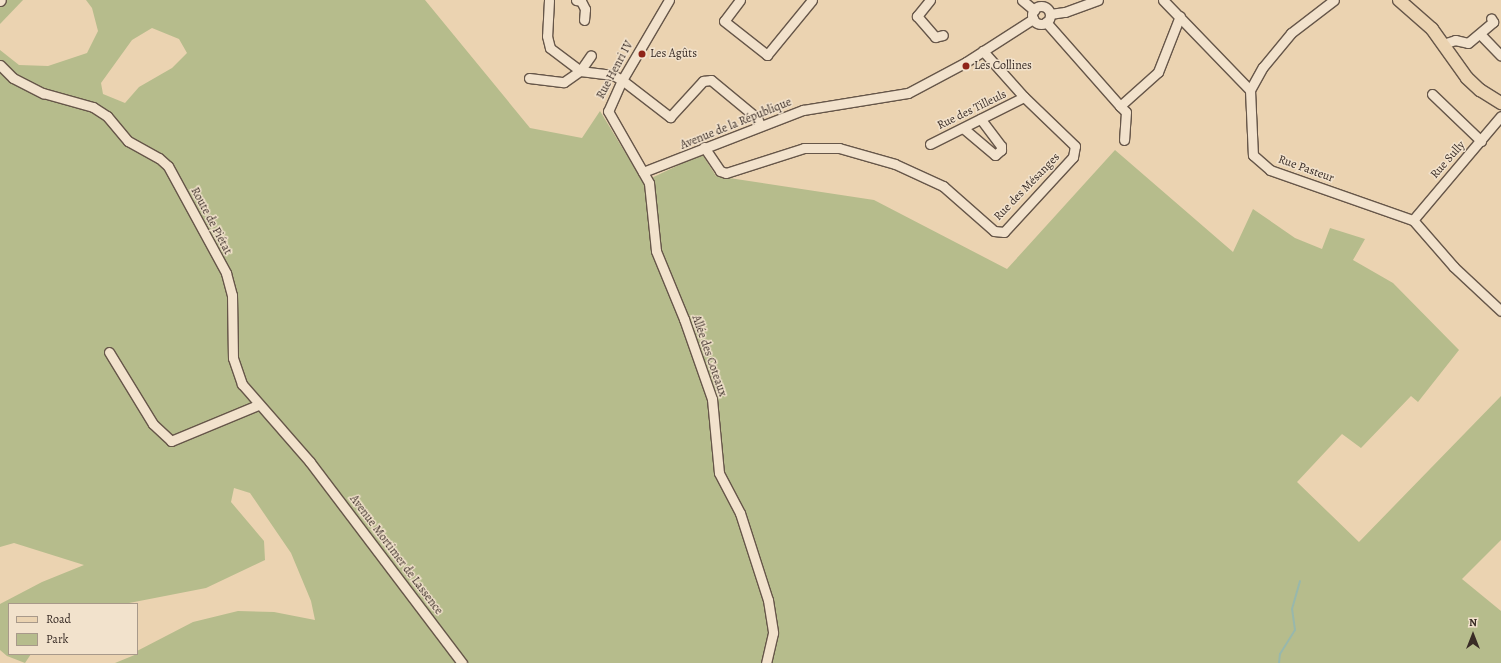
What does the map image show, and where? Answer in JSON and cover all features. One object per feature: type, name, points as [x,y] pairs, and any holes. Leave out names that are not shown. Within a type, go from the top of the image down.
[{"type":"main road","points":[[1399,0],[1419,16],[1443,44],[1468,78],[1480,90],[1501,102]]},
{"type":"street","points":[[549,0],[547,36],[550,48],[580,71],[614,75],[670,117],[703,81],[711,80],[758,118],[760,125]]},
{"type":"street","points":[[580,0],[585,9],[584,20]]},
{"type":"street","name":"Rue Henri IV","points":[[643,172],[608,111],[622,80],[669,0]]},
{"type":"street","points":[[740,0],[724,21],[767,55],[812,0]]},
{"type":"street","points":[[930,0],[917,16],[935,37],[943,35]]},
{"type":"street","points":[[1022,0],[1040,23],[1048,18],[1098,0]]},
{"type":"street","points":[[1164,0],[1250,90],[1263,67],[1291,33],[1334,0]]},
{"type":"street","points":[[1034,14],[1043,6],[1048,18],[1126,112],[1124,140]]},
{"type":"street","name":"Avenue de la République","points":[[643,172],[659,168],[704,147],[803,110],[908,93],[983,51],[1034,14]]},
{"type":"street","points":[[1120,106],[1158,72],[1180,16]]},
{"type":"street","points":[[1443,44],[1455,40],[1468,43],[1492,22],[1491,18]]},
{"type":"street","points":[[1480,34],[1501,56]]},
{"type":"street","name":"Rue des Mésanges","points":[[704,147],[720,171],[726,174],[804,148],[839,148],[888,162],[943,186],[994,231],[1004,232],[1073,157],[1075,146],[1024,97],[983,51]]},
{"type":"street","points":[[529,78],[564,82],[580,71],[591,55]]},
{"type":"street","name":"Route de Piétat","points":[[0,65],[14,78],[43,93],[93,107],[107,116],[128,141],[159,158],[168,166],[226,274],[232,295],[233,358],[242,384],[258,405],[310,462]]},
{"type":"street","name":"Rue Pasteur","points":[[1250,90],[1253,155],[1270,170],[1413,220],[1454,267],[1501,311]]},
{"type":"street","points":[[1432,94],[1481,141]]},
{"type":"street","name":"Rue des Tilleuls","points":[[930,144],[1024,97]]},
{"type":"street","name":"Rue Sully","points":[[1413,220],[1501,116]]},
{"type":"street","points":[[963,128],[995,155],[1001,150],[1001,146],[981,119]]},
{"type":"street","name":"Allée des Coteaux","points":[[643,172],[649,183],[656,251],[684,319],[712,399],[719,473],[740,513],[768,600],[773,633],[766,663]]},
{"type":"street","points":[[109,352],[153,424],[171,441],[258,405]]},
{"type":"street","name":"Avenue Mortimer de Lassence","points":[[310,462],[462,663]]},
{"type":"green space","points":[[0,0],[23,0],[0,24]]},
{"type":"green space","points":[[86,0],[425,0],[530,128],[582,138],[600,111],[643,182],[702,154],[716,176],[874,200],[1007,269],[1115,150],[1233,252],[1253,209],[1295,238],[1322,249],[1330,228],[1365,239],[1353,260],[1393,283],[1459,350],[1418,402],[1411,396],[1361,448],[1342,434],[1297,482],[1359,542],[1501,396],[1501,540],[1462,579],[1501,611],[1501,663],[115,663],[138,655],[138,650],[193,622],[238,611],[274,612],[315,620],[311,601],[291,553],[250,493],[234,488],[231,502],[264,541],[265,560],[206,588],[129,603],[8,603],[8,655],[30,655],[25,663],[7,656],[0,650],[0,604],[42,582],[84,565],[14,543],[0,547],[0,50],[19,65],[48,66],[87,53],[98,31],[92,8]],"holes":[[[152,28],[179,39],[187,53],[172,68],[139,87],[125,103],[103,94],[101,83],[132,40]]]},
{"type":"waterway","points":[[1279,663],[1280,654],[1295,630],[1292,609],[1300,581]]},
{"type":"place","name":"Les Agûts","points":[[642,54]]},
{"type":"place","name":"Les Collines","points":[[966,66]]}]
